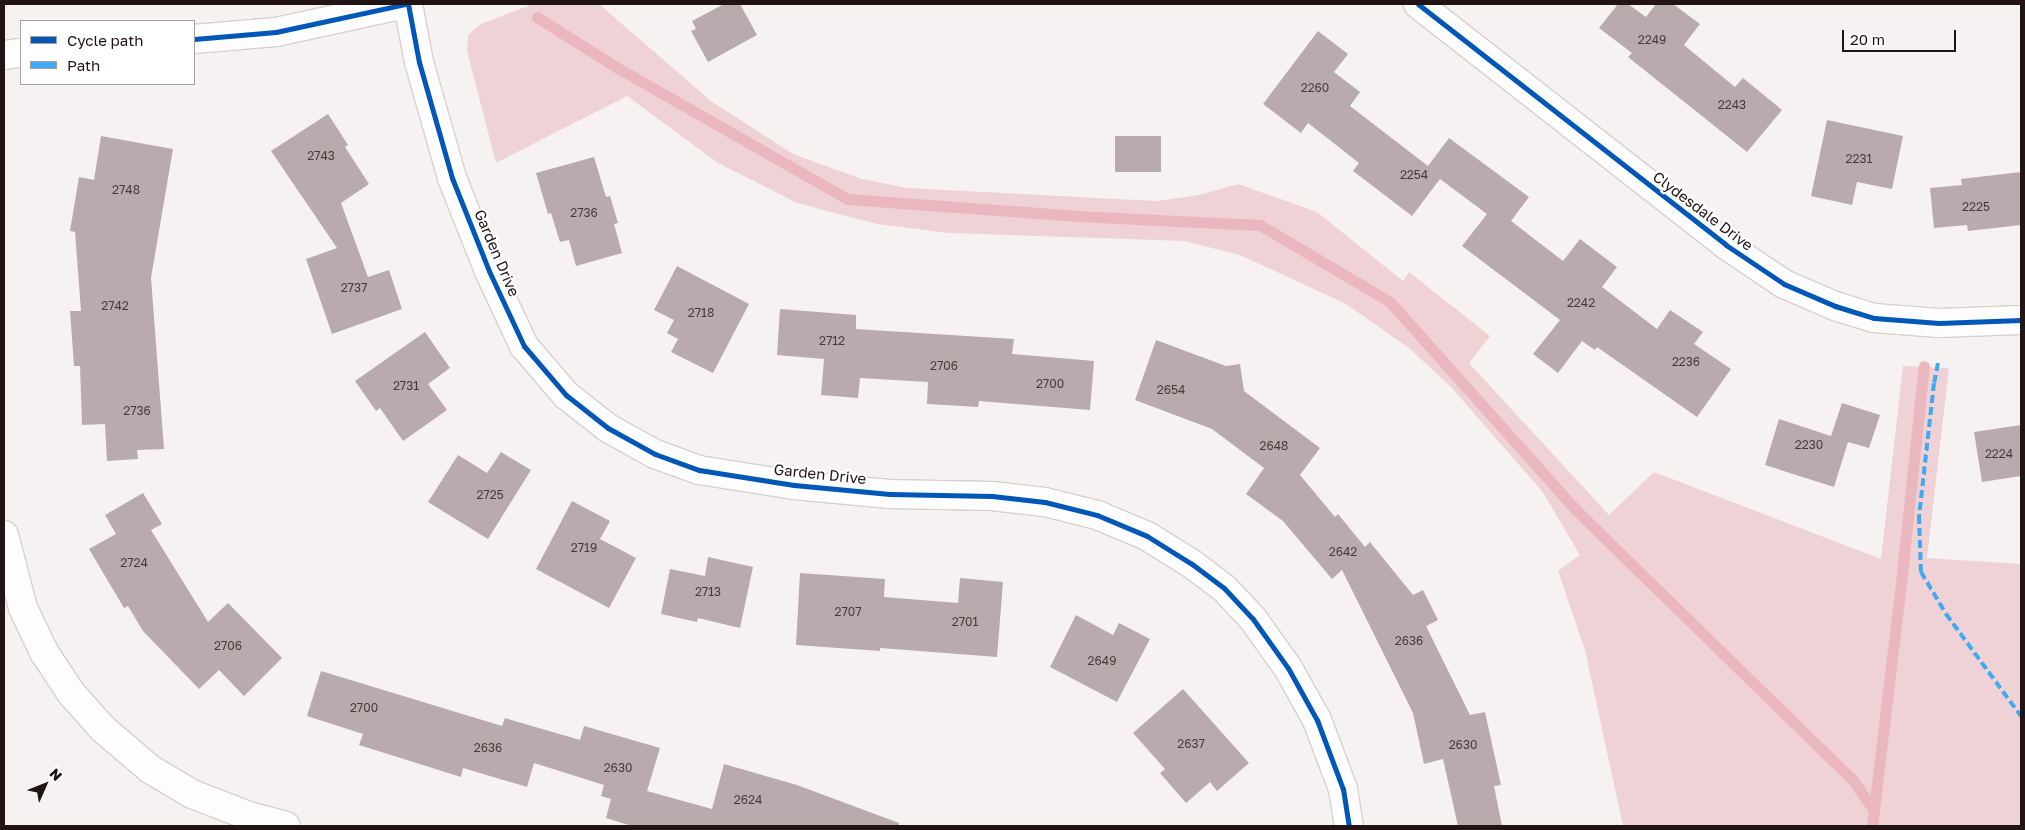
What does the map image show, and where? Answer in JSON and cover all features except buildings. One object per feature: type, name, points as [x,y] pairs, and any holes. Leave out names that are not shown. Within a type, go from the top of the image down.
[{"type":"street","points":[[195,39],[276,32],[406,4]]},
{"type":"street","name":"Garden Drive","points":[[406,4],[419,62],[452,178],[489,271],[524,346],[566,394],[608,428],[654,454],[699,470],[794,485],[890,494],[992,496],[1045,502],[1097,515],[1147,536],[1192,564],[1224,588],[1253,620],[1288,668],[1317,720],[1343,789],[1349,826]]},
{"type":"street","name":"Clydesdale Drive","points":[[1418,4],[1726,245],[1784,284],[1836,306],[1874,318],[1939,324],[2021,320]]},
{"type":"street","points":[[4,55],[20,53]]},
{"type":"street","points":[[4,535],[23,608],[44,652],[71,693],[103,729],[150,769],[192,794],[248,816],[286,826]]},
{"type":"shaded area","points":[[533,4],[599,4],[711,101],[793,154],[862,179],[907,188],[1156,201],[1199,195],[1238,184],[1317,212],[1403,281],[1409,272],[1490,336],[1469,363],[1609,515],[1654,472],[1881,559],[1903,366],[1949,368],[1927,558],[2021,564],[2021,826],[1623,826],[1585,650],[1558,571],[1580,555],[1542,491],[1450,386],[1409,348],[1346,304],[1240,255],[1184,241],[949,233],[877,224],[797,203],[718,163],[627,96],[496,163],[467,51],[468,35],[481,24]]},
{"type":"waterway","points":[[537,17],[616,67],[847,199],[1076,216],[1260,225],[1390,302],[1576,510],[1852,779],[1874,810]]},
{"type":"waterway","points":[[1872,826],[1902,574],[1924,366]]},
{"type":"marked path","points":[[1938,363],[1934,383],[1919,516],[1921,572],[1946,614],[2021,716]]},
{"type":"cycle path","points":[[195,39],[276,32],[405,4]]},
{"type":"cycle path","points":[[408,4],[419,62],[452,178],[489,271],[524,346],[566,395],[608,428],[655,454],[699,470],[794,485],[890,494],[992,496],[1045,502],[1097,515],[1147,536],[1192,564],[1224,588],[1253,619],[1288,668],[1317,720],[1343,789],[1349,826]]},
{"type":"cycle path","points":[[1418,4],[1726,245],[1784,284],[1835,306],[1874,318],[1939,323],[2021,320]]}]
